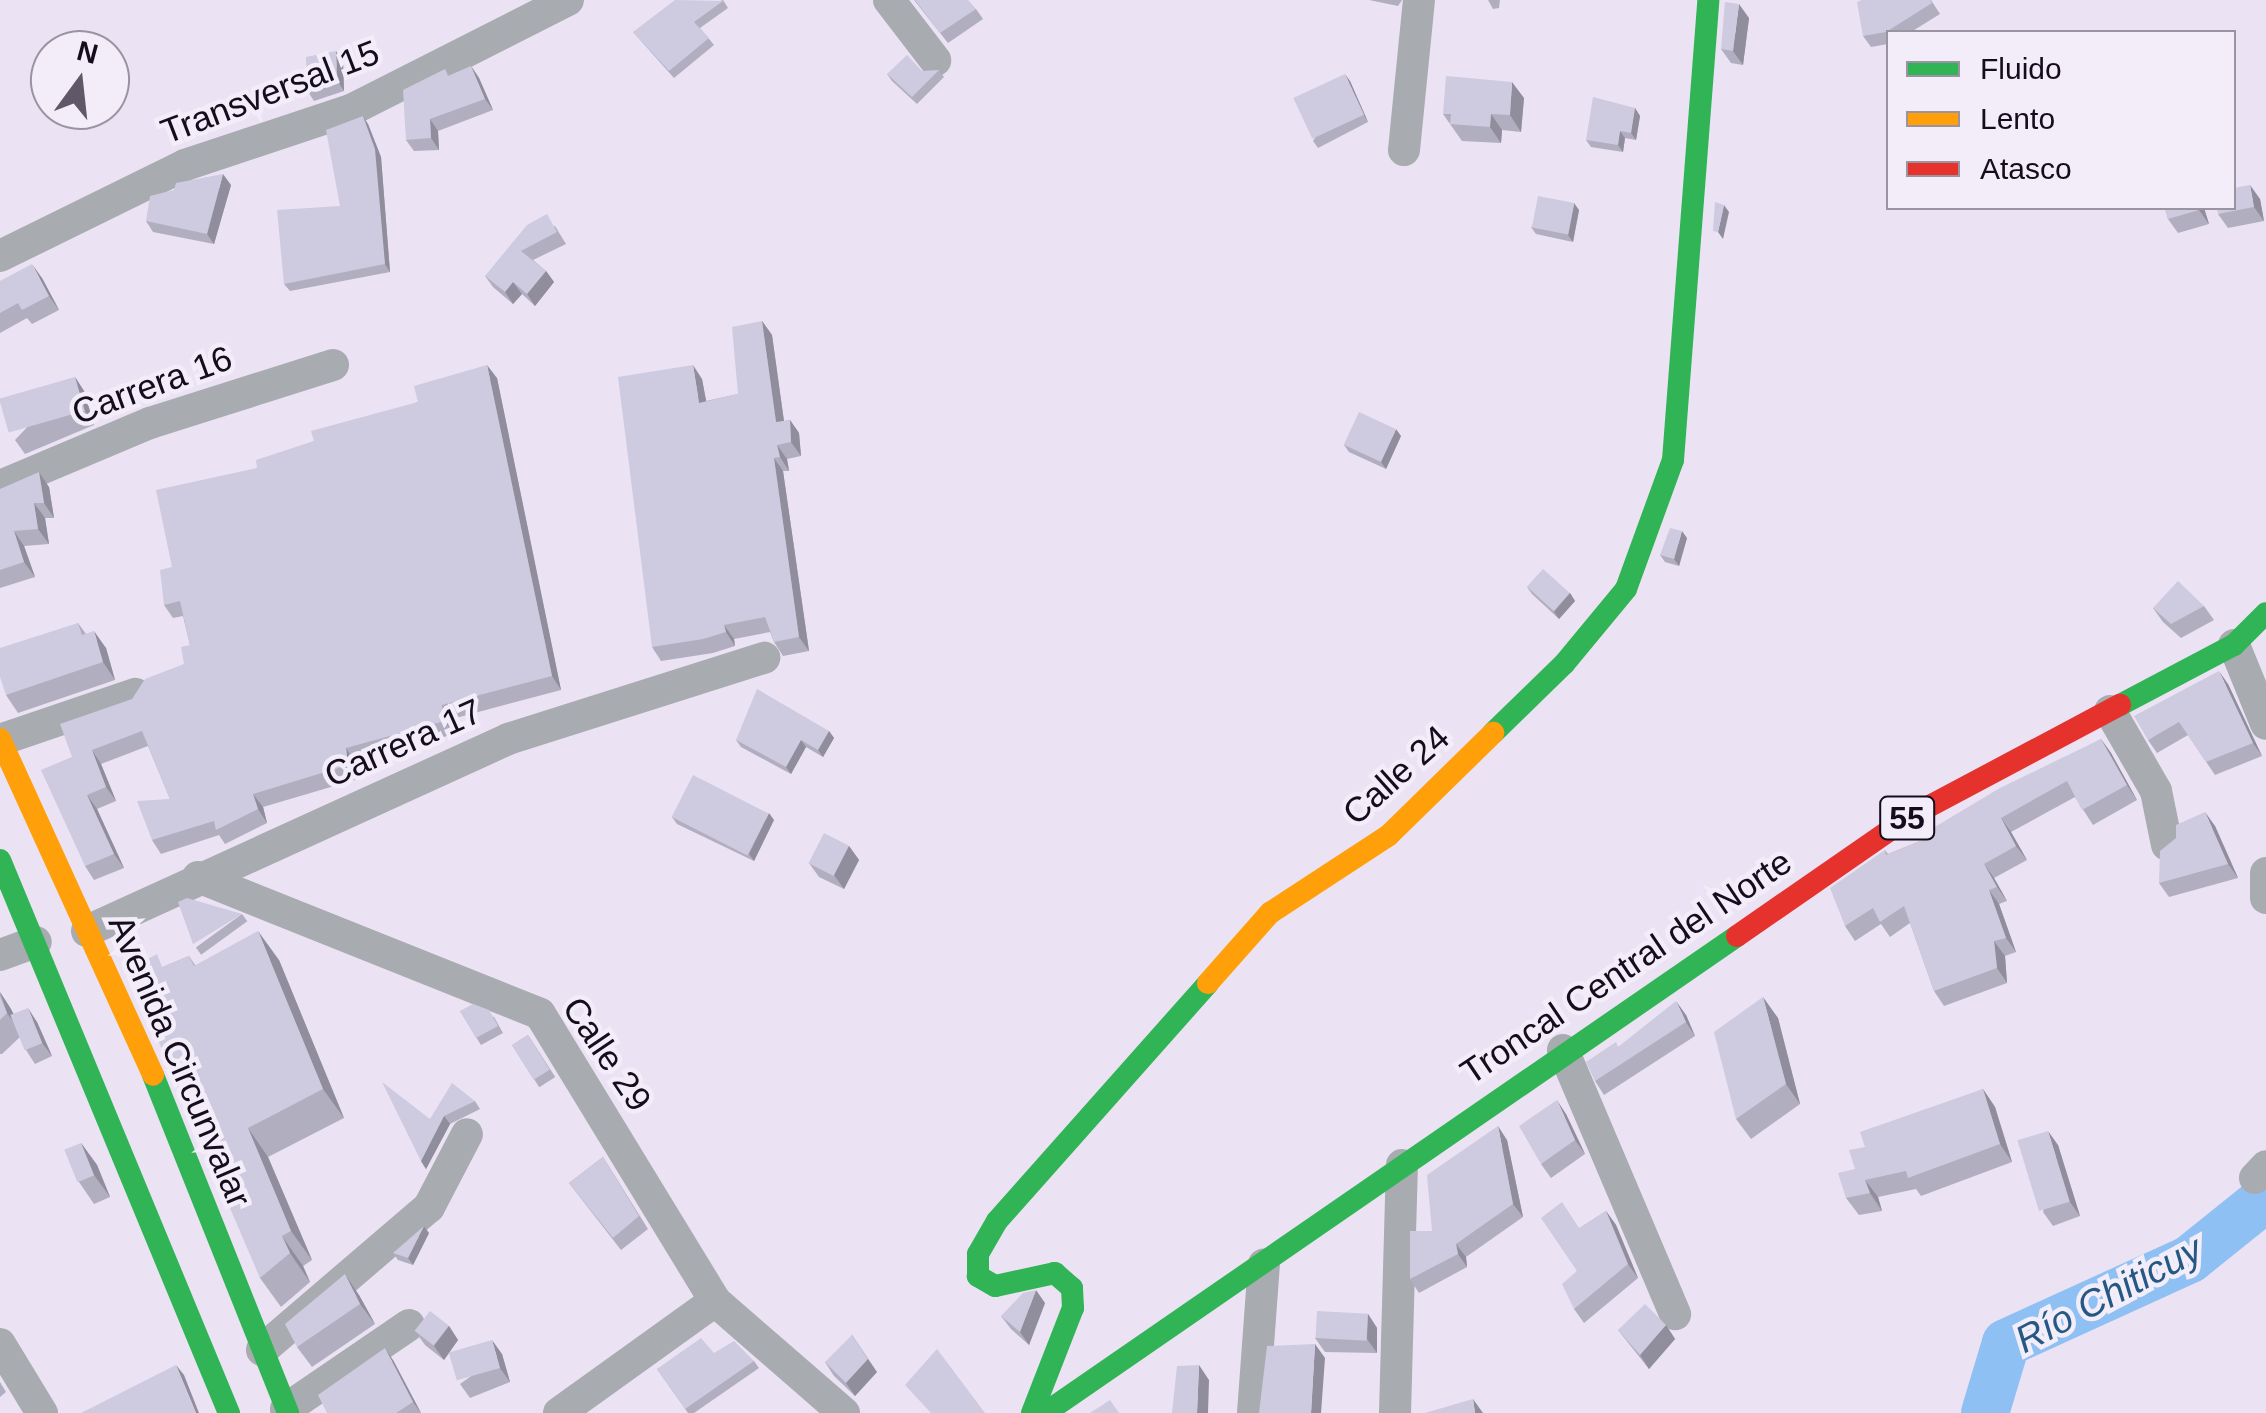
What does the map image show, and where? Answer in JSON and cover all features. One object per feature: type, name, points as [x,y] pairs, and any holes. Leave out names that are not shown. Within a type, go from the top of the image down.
[{"type":"main road","name":"Calle 24","points":[[1032,1413],[1073,1308],[1072,1288],[1055,1273],[995,1286],[978,1276],[978,1254],[997,1220],[1270,913],[1388,835],[1564,664],[1626,589],[1673,460],[1708,0]]},
{"type":"main road","name":"Troncal Central del Norte","points":[[1045,1413],[1264,1264],[1563,1050],[1909,817],[2234,646],[2266,613]]},
{"type":"main road","name":"Avenida Circunvalar","points":[[0,740],[160,1092],[287,1411]]},
{"type":"main road","points":[[0,860],[228,1413]]},
{"type":"main road","points":[[106,1117],[160,1092]]},
{"type":"street","name":"Transversal 15","points":[[0,256],[184,165],[353,109],[568,0]]},
{"type":"street","points":[[890,0],[935,60]]},
{"type":"street","points":[[1404,150],[1419,0]]},
{"type":"street","name":"Carrera 16","points":[[0,486],[150,423],[333,365]]},
{"type":"street","points":[[2234,646],[2266,724]]},
{"type":"street","name":"Carrera 17","points":[[87,931],[198,876],[508,738],[764,658]]},
{"type":"street","points":[[0,740],[135,694]]},
{"type":"street","points":[[2110,711],[2156,791],[2167,845]]},
{"type":"street","points":[[2266,873],[2266,898]]},
{"type":"street","name":"Calle 29","points":[[198,876],[540,1014],[715,1300],[844,1413]]},
{"type":"street","points":[[0,955],[36,942]]},
{"type":"street","points":[[1563,1050],[1675,1314]]},
{"type":"street","points":[[262,1350],[429,1207],[467,1134]]},
{"type":"street","points":[[1396,1413],[1402,1165]]},
{"type":"street","points":[[1253,1413],[1264,1264]]},
{"type":"street","points":[[560,1413],[715,1300]]},
{"type":"street","points":[[287,1411],[409,1324]]},
{"type":"street","points":[[0,1344],[42,1413]]},
{"type":"building","points":[[675,0],[723,1],[694,22],[709,38],[669,71],[633,32]]},
{"type":"building","points":[[915,0],[968,0],[976,9],[940,33]]},
{"type":"building","points":[[1725,2],[1739,4],[1733,51],[1721,49]]},
{"type":"building","points":[[1857,2],[1932,3],[1886,32],[1863,36]]},
{"type":"building","points":[[336,51],[337,80],[307,90],[306,57]]},
{"type":"building","points":[[907,55],[922,71],[939,70],[912,97],[887,74]]},
{"type":"building","points":[[471,66],[485,99],[430,119],[431,138],[406,140],[403,90],[445,69],[448,76]]},
{"type":"building","points":[[1345,74],[1364,115],[1312,139],[1293,98]]},
{"type":"building","points":[[1446,76],[1512,82],[1510,115],[1491,114],[1490,127],[1450,124],[1451,114],[1443,114]]},
{"type":"building","points":[[1593,97],[1635,108],[1631,133],[1620,131],[1618,145],[1586,140]]},
{"type":"building","points":[[363,116],[375,149],[385,264],[284,284],[277,210],[340,206],[326,130]]},
{"type":"building","points":[[223,174],[207,234],[146,221],[150,196],[174,190],[176,183]]},
{"type":"building","points":[[2250,185],[2254,207],[2218,214],[2217,210],[2236,210],[2236,188]]},
{"type":"building","points":[[1538,196],[1574,203],[1568,234],[1532,227]]},
{"type":"building","points":[[1715,202],[1724,205],[1718,232],[1713,231]]},
{"type":"building","points":[[2166,210],[2199,210],[2168,219]]},
{"type":"building","points":[[547,214],[557,232],[521,251],[546,271],[527,294],[513,282],[505,292],[485,276],[527,225]]},
{"type":"building","points":[[32,264],[49,296],[22,310],[18,303],[0,313],[0,281]]},
{"type":"building","points":[[762,321],[776,422],[790,420],[791,442],[777,445],[780,457],[774,458],[799,637],[774,642],[765,617],[724,625],[726,632],[703,639],[652,647],[618,377],[693,365],[699,403],[738,394],[732,327]]},
{"type":"building","points":[[487,365],[552,676],[442,705],[445,721],[346,748],[348,765],[253,794],[258,809],[216,830],[214,821],[152,840],[137,801],[170,799],[142,731],[92,750],[106,787],[87,795],[114,854],[85,866],[41,770],[72,757],[60,724],[132,699],[145,679],[184,664],[181,647],[190,645],[180,601],[164,605],[160,570],[172,567],[156,490],[257,468],[256,460],[314,441],[311,431],[418,402],[414,386]]},
{"type":"building","points":[[75,377],[85,411],[9,432],[0,399]]},
{"type":"building","points":[[1359,412],[1396,429],[1381,462],[1344,445]]},
{"type":"building","points":[[39,472],[44,503],[34,503],[38,529],[14,531],[24,562],[0,570],[0,489]]},
{"type":"building","points":[[1670,528],[1682,531],[1674,559],[1660,555]]},
{"type":"building","points":[[1543,569],[1570,593],[1554,611],[1527,587]]},
{"type":"building","points":[[2178,581],[2204,606],[2171,624],[2153,608]]},
{"type":"building","points":[[78,623],[82,635],[94,631],[103,662],[6,695],[0,677],[0,648]]},
{"type":"building","points":[[2219,671],[2253,743],[2206,762],[2179,722],[2148,740],[2134,716]]},
{"type":"building","points":[[757,689],[829,731],[818,750],[801,740],[786,767],[736,740]]},
{"type":"building","points":[[2101,739],[2127,785],[2082,810],[2067,781],[2001,818],[2016,846],[1984,864],[1997,887],[1989,890],[2006,938],[1994,941],[1997,968],[1934,991],[1904,906],[1880,922],[1873,908],[1845,926],[1830,888],[1885,850],[1886,855],[1930,837],[1928,831],[2000,788]]},
{"type":"building","points":[[693,775],[769,814],[747,855],[672,817]]},
{"type":"building","points":[[2205,812],[2228,864],[2159,883],[2160,851],[2176,838],[2176,825]]},
{"type":"building","points":[[824,833],[849,846],[834,876],[809,863]]},
{"type":"building","points":[[187,898],[242,914],[193,944],[178,902]]},
{"type":"building","points":[[258,931],[323,1089],[248,1128],[291,1231],[282,1236],[290,1253],[260,1278],[128,970],[157,954],[162,967],[189,956],[194,966]]},
{"type":"building","points":[[0,996],[7,1013],[0,1020]]},
{"type":"building","points":[[1763,997],[1786,1084],[1736,1119],[1714,1032]]},
{"type":"building","points":[[1676,1001],[1686,1022],[1595,1081],[1586,1062],[1616,1042],[1618,1047]]},
{"type":"building","points":[[473,1004],[489,1010],[498,1026],[476,1038],[460,1011]]},
{"type":"building","points":[[28,1008],[42,1043],[25,1050],[10,1015]]},
{"type":"building","points":[[528,1035],[550,1070],[534,1080],[512,1045]]},
{"type":"building","points":[[382,1082],[430,1119],[452,1083],[475,1101],[444,1116],[421,1161]]},
{"type":"building","points":[[1983,1089],[2000,1144],[1908,1178],[1906,1171],[1865,1180],[1870,1193],[1846,1198],[1838,1173],[1855,1169],[1849,1150],[1865,1147],[1860,1132]]},
{"type":"building","points":[[1557,1100],[1575,1140],[1541,1164],[1519,1126]]},
{"type":"building","points":[[1498,1126],[1513,1204],[1456,1244],[1458,1254],[1410,1279],[1410,1231],[1432,1231],[1427,1175]]},
{"type":"building","points":[[2048,1131],[2070,1202],[2039,1211],[2017,1140]]},
{"type":"building","points":[[81,1143],[94,1175],[77,1182],[64,1150]]},
{"type":"building","points":[[603,1157],[639,1216],[613,1238],[569,1183]]},
{"type":"building","points":[[1562,1202],[1579,1228],[1606,1211],[1628,1264],[1574,1309],[1562,1284],[1577,1271],[1541,1218]]},
{"type":"building","points":[[424,1226],[408,1258],[393,1253]]},
{"type":"building","points":[[345,1274],[360,1304],[297,1347],[285,1324]]},
{"type":"building","points":[[1036,1290],[1020,1332],[1001,1316],[1023,1293]]},
{"type":"building","points":[[1645,1304],[1666,1325],[1640,1355],[1618,1330]]},
{"type":"building","points":[[430,1311],[449,1326],[434,1345],[415,1331]]},
{"type":"building","points":[[1317,1311],[1368,1314],[1367,1341],[1316,1338]]},
{"type":"building","points":[[852,1335],[868,1359],[846,1383],[825,1362]]},
{"type":"building","points":[[701,1338],[714,1353],[734,1341],[754,1361],[685,1409],[657,1369]]},
{"type":"building","points":[[492,1340],[500,1368],[457,1380],[449,1352]]},
{"type":"building","points":[[1315,1344],[1311,1413],[1259,1413],[1267,1346]]},
{"type":"building","points":[[385,1348],[413,1402],[396,1413],[327,1413],[318,1395]]},
{"type":"building","points":[[937,1349],[985,1413],[931,1413],[905,1385]]},
{"type":"building","points":[[176,1365],[196,1413],[81,1413]]},
{"type":"building","points":[[1199,1365],[1197,1413],[1172,1413],[1177,1366]]},
{"type":"building","points":[[1473,1399],[1475,1413],[1425,1413]]},
{"type":"building","points":[[1110,1400],[1119,1413],[1090,1413]]},
{"type":"waterway","name":"Río Chiticuy","points":[[1985,1413],[2006,1343],[2190,1259],[2266,1198]]},
{"type":"traffic: fast","points":[[1493,733],[1564,664],[1626,589],[1673,460],[1708,0]]},
{"type":"traffic: fast","points":[[2120,705],[2234,645],[2266,613]]},
{"type":"traffic: fast","points":[[0,860],[229,1413]]},
{"type":"traffic: fast","points":[[1045,1413],[1737,936]]},
{"type":"traffic: fast","points":[[1032,1413],[1073,1308],[1072,1288],[1055,1273],[995,1286],[978,1276],[978,1254],[997,1221],[1208,983]]},
{"type":"traffic: fast","points":[[153,1075],[288,1413]]},
{"type":"traffic: slow","points":[[1208,983],[1270,913],[1389,835],[1493,733]]},
{"type":"traffic: slow","points":[[0,739],[153,1075]]},
{"type":"traffic: jam","points":[[1737,936],[1909,817],[2120,705]]}]
